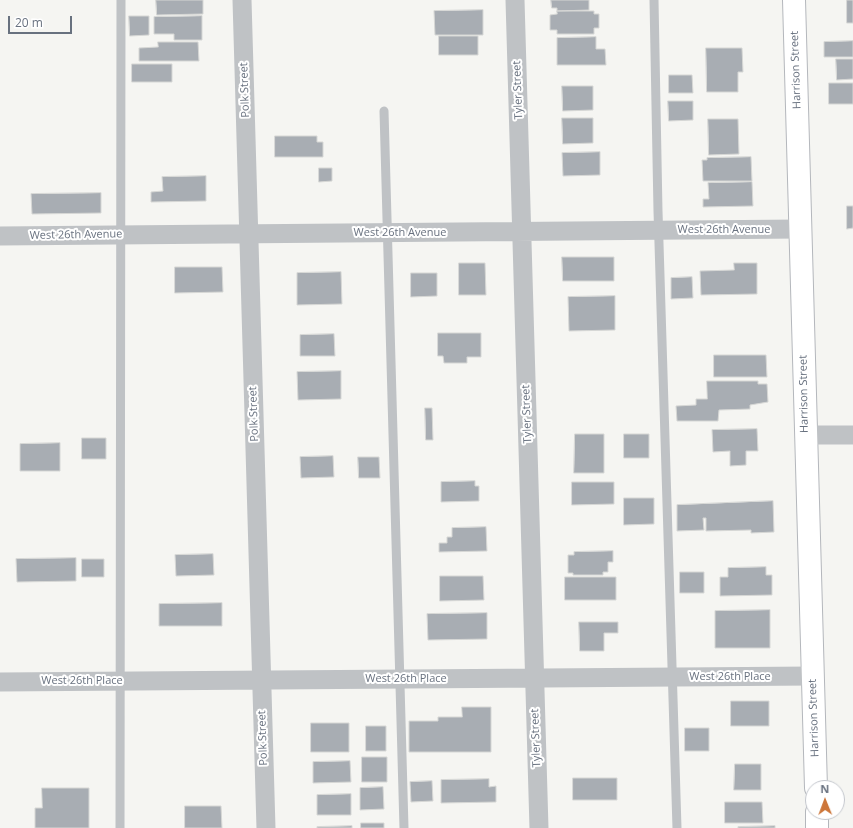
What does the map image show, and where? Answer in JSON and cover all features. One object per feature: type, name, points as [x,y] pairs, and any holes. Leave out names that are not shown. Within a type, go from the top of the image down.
[{"type":"street","name":"Polk Street","points":[[242,0],[266,828]]},
{"type":"street","name":"Tyler Street","points":[[515,0],[539,828]]},
{"type":"street","name":"Harrison Street","points":[[794,0],[816,780]]},
{"type":"street","name":"West 26th Avenue","points":[[0,236],[800,230]]},
{"type":"street","points":[[805,435],[853,435]]},
{"type":"street","name":"West 26th Place","points":[[0,682],[813,676]]},
{"type":"lane","points":[[120,828],[121,0]]},
{"type":"lane","points":[[654,0],[659,230],[674,677],[677,828]]},
{"type":"lane","points":[[384,111],[404,828]]},
{"type":"building","points":[[156,0],[203,0],[203,14],[157,15]]},
{"type":"building","points":[[551,0],[589,0],[589,10],[557,11],[557,8],[552,8]]},
{"type":"building","points":[[847,0],[853,0],[853,23],[847,23]]},
{"type":"building","points":[[483,10],[483,35],[435,35],[434,11]]},
{"type":"building","points":[[557,11],[594,11],[594,14],[599,14],[599,28],[594,28],[594,34],[557,34],[557,30],[550,30],[550,15],[557,14]]},
{"type":"building","points":[[129,16],[149,16],[149,35],[130,36]]},
{"type":"building","points":[[202,16],[202,40],[174,40],[174,34],[154,34],[154,17]]},
{"type":"building","points":[[439,36],[478,36],[478,55],[439,55]]},
{"type":"building","points":[[596,37],[596,49],[605,49],[606,65],[557,65],[557,38]]},
{"type":"building","points":[[853,41],[853,57],[824,57],[824,42]]},
{"type":"building","points":[[158,42],[198,42],[199,61],[139,61],[139,48],[158,47]]},
{"type":"building","points":[[706,48],[742,48],[743,72],[738,72],[738,92],[707,92]]},
{"type":"building","points":[[836,59],[853,59],[853,79],[837,80]]},
{"type":"building","points":[[132,64],[172,64],[172,82],[132,82]]},
{"type":"building","points":[[669,75],[692,75],[693,93],[669,93]]},
{"type":"building","points":[[829,83],[853,83],[853,104],[829,104]]},
{"type":"building","points":[[562,86],[593,86],[593,110],[563,111]]},
{"type":"building","points":[[668,101],[693,101],[693,120],[669,121]]},
{"type":"building","points":[[562,118],[593,118],[593,143],[563,144]]},
{"type":"building","points":[[708,119],[738,119],[739,154],[709,155]]},
{"type":"building","points":[[275,136],[317,136],[317,142],[323,142],[323,157],[275,157]]},
{"type":"building","points":[[600,152],[600,175],[563,176],[562,153]]},
{"type":"building","points":[[751,157],[752,181],[703,181],[702,160],[707,160],[707,158]]},
{"type":"building","points":[[319,168],[332,168],[332,181],[319,182]]},
{"type":"building","points":[[206,176],[206,201],[151,202],[151,192],[163,191],[162,177]]},
{"type":"building","points":[[752,182],[753,206],[703,207],[703,199],[709,199],[708,183]]},
{"type":"building","points":[[101,193],[101,213],[32,214],[31,194]]},
{"type":"building","points":[[847,206],[853,206],[853,228],[847,229]]},
{"type":"building","points":[[562,257],[614,257],[614,281],[563,281]]},
{"type":"building","points":[[459,263],[485,263],[486,295],[459,295]]},
{"type":"building","points":[[734,263],[757,263],[757,294],[701,295],[700,271],[734,270]]},
{"type":"building","points":[[175,267],[222,267],[223,292],[175,293]]},
{"type":"building","points":[[341,272],[342,304],[297,305],[297,273]]},
{"type":"building","points":[[411,273],[437,273],[437,296],[411,297]]},
{"type":"building","points":[[692,277],[693,298],[671,299],[671,278]]},
{"type":"building","points":[[615,296],[615,330],[569,331],[568,297]]},
{"type":"building","points":[[438,333],[481,333],[481,357],[467,357],[467,363],[444,363],[443,356],[438,356]]},
{"type":"building","points":[[334,334],[335,356],[300,356],[300,335]]},
{"type":"building","points":[[714,355],[766,355],[767,377],[714,377]]},
{"type":"building","points":[[341,371],[341,399],[298,400],[297,372]]},
{"type":"building","points":[[707,381],[758,381],[758,384],[767,384],[768,402],[750,405],[750,409],[719,410],[718,421],[677,421],[676,406],[696,405],[696,399],[707,399]]},
{"type":"building","points":[[425,408],[432,408],[433,440],[426,440]]},
{"type":"building","points":[[757,429],[758,451],[746,451],[746,465],[730,466],[730,451],[713,452],[712,430]]},
{"type":"building","points":[[575,434],[604,434],[604,473],[574,473]]},
{"type":"building","points":[[624,434],[649,434],[649,458],[624,458]]},
{"type":"building","points":[[82,438],[106,438],[106,459],[82,459]]},
{"type":"building","points":[[60,443],[60,471],[20,471],[20,444]]},
{"type":"building","points":[[333,456],[334,477],[301,478],[300,457]]},
{"type":"building","points":[[358,457],[379,457],[380,478],[359,478]]},
{"type":"building","points":[[475,481],[475,486],[479,486],[479,501],[441,502],[441,482]]},
{"type":"building","points":[[572,482],[614,482],[614,504],[572,505]]},
{"type":"building","points":[[624,498],[654,498],[654,524],[624,525]]},
{"type":"building","points":[[773,501],[774,532],[751,533],[751,530],[706,531],[706,518],[703,518],[704,530],[677,531],[677,505]]},
{"type":"building","points":[[486,527],[487,551],[439,552],[439,543],[447,543],[447,537],[452,537],[452,528]]},
{"type":"building","points":[[613,551],[613,562],[608,562],[608,572],[603,572],[603,575],[573,575],[573,573],[568,573],[568,555],[574,555],[574,552]]},
{"type":"building","points":[[213,554],[214,575],[176,576],[175,555]]},
{"type":"building","points":[[76,558],[76,581],[17,582],[16,559]]},
{"type":"building","points":[[82,559],[104,559],[104,577],[82,577]]},
{"type":"building","points":[[766,567],[766,575],[772,575],[772,595],[720,596],[720,577],[728,577],[728,568]]},
{"type":"building","points":[[680,572],[704,572],[704,593],[680,593]]},
{"type":"building","points":[[440,576],[483,576],[484,600],[440,601]]},
{"type":"building","points":[[565,577],[616,577],[616,600],[565,600]]},
{"type":"building","points":[[222,603],[222,626],[159,626],[159,604]]},
{"type":"building","points":[[770,610],[770,648],[715,648],[715,611]]},
{"type":"building","points":[[487,613],[487,639],[428,640],[427,614]]},
{"type":"building","points":[[579,622],[618,622],[618,633],[604,633],[604,651],[580,651]]},
{"type":"building","points":[[731,701],[769,701],[769,726],[731,726]]},
{"type":"building","points":[[462,707],[491,707],[491,752],[409,752],[409,721],[438,721],[438,717],[462,717]]},
{"type":"building","points":[[311,723],[349,723],[349,752],[311,752]]},
{"type":"building","points":[[366,726],[386,726],[386,751],[366,751]]},
{"type":"building","points":[[685,728],[709,728],[709,751],[685,751]]},
{"type":"building","points":[[362,757],[387,757],[387,782],[362,782]]},
{"type":"building","points":[[350,761],[351,782],[313,783],[313,762]]},
{"type":"building","points":[[735,764],[761,764],[761,790],[734,790]]},
{"type":"building","points":[[573,778],[617,778],[617,800],[573,800]]},
{"type":"building","points":[[489,779],[489,787],[496,786],[496,802],[441,803],[441,780]]},
{"type":"building","points":[[432,781],[433,801],[411,802],[410,782]]},
{"type":"building","points":[[383,787],[384,809],[360,810],[360,788]]},
{"type":"building","points":[[42,788],[89,788],[89,828],[35,828],[35,808],[42,808]]},
{"type":"building","points":[[351,794],[351,815],[317,815],[317,795]]},
{"type":"building","points":[[725,802],[762,802],[763,823],[725,823]]},
{"type":"building","points":[[185,806],[221,806],[222,828],[185,828]]},
{"type":"building","points":[[361,823],[384,823],[384,828],[361,828]]},
{"type":"building","points":[[352,826],[352,828],[317,828],[317,827]]},
{"type":"building","points":[[775,826],[775,828],[738,828],[738,827]]}]
